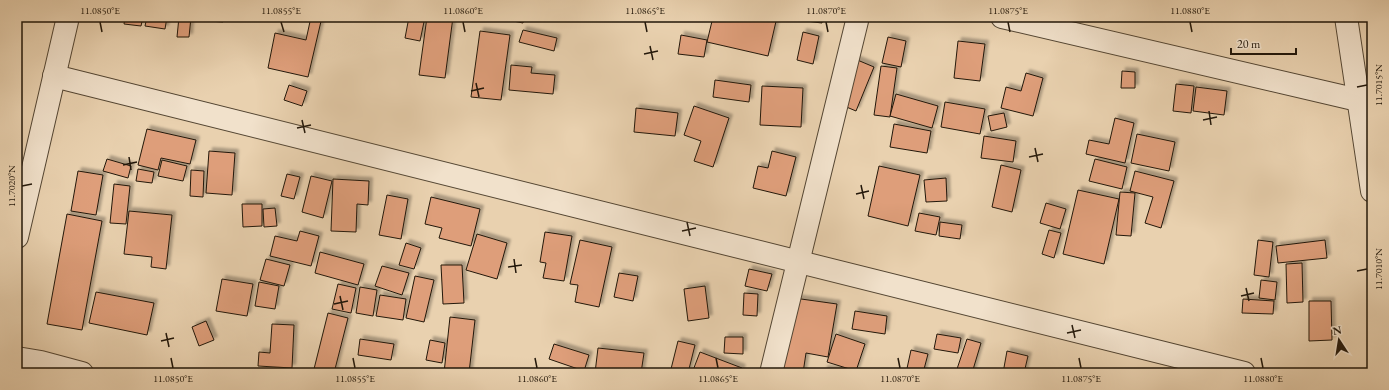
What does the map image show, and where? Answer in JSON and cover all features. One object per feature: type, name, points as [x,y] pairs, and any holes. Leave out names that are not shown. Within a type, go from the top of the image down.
[{"type":"street","points":[[17,237],[68,17]]},
{"type":"street","points":[[771,373],[858,17]]},
{"type":"street","points":[[1346,17],[1372,191]]},
{"type":"street","points":[[1015,18],[1358,100]]},
{"type":"street","points":[[54,76],[1244,373]]},
{"type":"street","points":[[17,358],[41,362],[82,373]]},
{"type":"building","points":[[125,17],[143,17],[141,26],[124,24]]},
{"type":"building","points":[[147,17],[167,17],[165,29],[145,26]]},
{"type":"building","points":[[179,17],[191,17],[189,37],[177,37]]},
{"type":"building","points":[[210,17],[224,17],[223,22],[209,21]]},
{"type":"building","points":[[311,17],[322,17],[308,77],[268,68],[275,33],[306,40]]},
{"type":"building","points":[[409,17],[425,17],[420,41],[405,38]]},
{"type":"building","points":[[427,17],[453,17],[445,78],[419,75]]},
{"type":"building","points":[[494,17],[524,17],[523,23]]},
{"type":"building","points":[[713,17],[777,17],[768,56],[707,42]]},
{"type":"building","points":[[798,17],[822,17],[822,23],[798,20]]},
{"type":"building","points":[[523,30],[557,38],[554,51],[519,42]]},
{"type":"building","points":[[480,31],[510,35],[501,100],[471,97]]},
{"type":"building","points":[[803,32],[819,36],[813,64],[797,60]]},
{"type":"building","points":[[681,35],[707,40],[704,57],[678,54]]},
{"type":"building","points":[[888,37],[906,41],[901,67],[882,63]]},
{"type":"building","points":[[958,41],[985,44],[980,81],[954,78]]},
{"type":"building","points":[[855,59],[874,67],[856,111],[837,103]]},
{"type":"building","points":[[511,65],[532,67],[531,73],[555,75],[553,94],[509,90]]},
{"type":"building","points":[[881,66],[897,68],[890,117],[874,115]]},
{"type":"building","points":[[1122,71],[1135,72],[1135,88],[1121,88]]},
{"type":"building","points":[[1026,73],[1043,78],[1033,116],[1001,108],[1006,87],[1021,91]]},
{"type":"building","points":[[715,80],[751,85],[749,102],[713,97]]},
{"type":"building","points":[[1176,84],[1194,86],[1191,113],[1173,111]]},
{"type":"building","points":[[289,85],[307,91],[302,106],[284,100]]},
{"type":"building","points":[[762,86],[803,88],[801,127],[760,125]]},
{"type":"building","points":[[1196,87],[1227,91],[1224,115],[1193,111]]},
{"type":"building","points":[[896,94],[938,106],[932,128],[890,116]]},
{"type":"building","points":[[945,102],[985,109],[980,134],[941,127]]},
{"type":"building","points":[[694,106],[729,118],[713,167],[694,161],[701,141],[684,135]]},
{"type":"building","points":[[636,108],[678,113],[675,136],[634,132]]},
{"type":"building","points":[[1004,113],[1007,127],[991,131],[988,116]]},
{"type":"building","points":[[1115,118],[1134,123],[1125,163],[1086,154],[1089,140],[1109,144]]},
{"type":"building","points":[[894,124],[931,131],[927,153],[890,147]]},
{"type":"building","points":[[147,129],[196,140],[190,164],[161,158],[158,170],[138,165]]},
{"type":"building","points":[[1137,134],[1175,142],[1169,171],[1131,163]]},
{"type":"building","points":[[984,136],[1016,141],[1013,162],[981,158]]},
{"type":"building","points":[[209,151],[235,153],[232,195],[206,193]]},
{"type":"building","points":[[772,151],[796,157],[786,196],[753,188],[758,166],[768,168]]},
{"type":"building","points":[[107,159],[131,166],[128,178],[103,171]]},
{"type":"building","points":[[1095,159],[1127,167],[1122,189],[1089,181]]},
{"type":"building","points":[[162,160],[187,166],[183,181],[158,176]]},
{"type":"building","points":[[1001,165],[1021,170],[1012,212],[992,207]]},
{"type":"building","points":[[879,166],[920,175],[908,226],[868,216]]},
{"type":"building","points":[[138,169],[154,172],[152,183],[136,181]]},
{"type":"building","points":[[191,170],[204,171],[203,197],[190,196]]},
{"type":"building","points":[[78,171],[103,175],[96,215],[71,211]]},
{"type":"building","points":[[1135,171],[1174,181],[1161,228],[1145,223],[1153,197],[1130,191]]},
{"type":"building","points":[[287,174],[300,177],[294,199],[281,196]]},
{"type":"building","points":[[311,176],[332,181],[323,218],[302,212]]},
{"type":"building","points":[[946,178],[947,201],[926,202],[924,180]]},
{"type":"building","points":[[333,179],[369,181],[368,205],[357,204],[356,232],[331,231]]},
{"type":"building","points":[[114,184],[130,186],[126,224],[110,223]]},
{"type":"building","points":[[1078,190],[1119,199],[1104,264],[1063,254]]},
{"type":"building","points":[[1120,192],[1135,193],[1131,236],[1116,235]]},
{"type":"building","points":[[387,195],[408,199],[401,239],[379,235]]},
{"type":"building","points":[[431,197],[480,209],[471,246],[439,238],[442,228],[425,224]]},
{"type":"building","points":[[1046,203],[1066,209],[1060,229],[1040,223]]},
{"type":"building","points":[[242,204],[262,204],[262,226],[243,227]]},
{"type":"building","points":[[275,208],[277,226],[264,227],[263,209]]},
{"type":"building","points":[[129,211],[172,215],[166,269],[151,267],[152,257],[124,254]]},
{"type":"building","points":[[919,213],[940,217],[936,235],[915,231]]},
{"type":"building","points":[[67,214],[102,221],[82,330],[47,324]]},
{"type":"building","points":[[940,222],[962,225],[960,239],[939,236]]},
{"type":"building","points":[[1049,230],[1061,233],[1054,258],[1042,254]]},
{"type":"building","points":[[300,231],[319,236],[311,266],[270,256],[275,236],[297,241]]},
{"type":"building","points":[[545,232],[572,236],[564,281],[543,278],[546,263],[540,262]]},
{"type":"building","points":[[477,234],[507,243],[497,279],[466,270]]},
{"type":"building","points":[[580,240],[612,247],[599,307],[575,302],[578,285],[570,284]]},
{"type":"building","points":[[1258,240],[1273,242],[1269,277],[1254,275]]},
{"type":"building","points":[[1325,240],[1327,258],[1278,263],[1276,246]]},
{"type":"building","points":[[406,243],[421,248],[414,269],[399,265]]},
{"type":"building","points":[[320,252],[364,264],[358,285],[315,273]]},
{"type":"building","points":[[266,259],[290,265],[284,286],[260,280]]},
{"type":"building","points":[[1302,263],[1303,302],[1287,303],[1286,264]]},
{"type":"building","points":[[441,265],[462,265],[464,303],[443,304]]},
{"type":"building","points":[[382,266],[409,273],[402,295],[375,286]]},
{"type":"building","points":[[749,269],[772,274],[767,291],[745,286]]},
{"type":"building","points":[[619,273],[638,276],[633,301],[614,297]]},
{"type":"building","points":[[415,276],[434,280],[424,322],[406,318]]},
{"type":"building","points":[[222,279],[253,284],[247,316],[216,311]]},
{"type":"building","points":[[1261,280],[1277,282],[1275,300],[1259,298]]},
{"type":"building","points":[[259,282],[279,286],[275,309],[255,306]]},
{"type":"building","points":[[338,284],[356,288],[351,313],[332,309]]},
{"type":"building","points":[[705,286],[709,318],[688,321],[684,289]]},
{"type":"building","points":[[360,287],[377,290],[373,316],[356,313]]},
{"type":"building","points":[[96,292],[154,303],[147,335],[89,323]]},
{"type":"building","points":[[744,293],[758,294],[757,316],[743,315]]},
{"type":"building","points":[[380,295],[406,299],[403,320],[376,316]]},
{"type":"building","points":[[794,298],[837,304],[828,357],[806,353],[803,373],[776,373]]},
{"type":"building","points":[[1243,299],[1274,301],[1273,314],[1242,313]]},
{"type":"building","points":[[1309,301],[1331,301],[1332,340],[1309,341]]},
{"type":"building","points":[[855,311],[887,316],[885,334],[852,329]]},
{"type":"building","points":[[328,313],[348,318],[334,373],[313,373]]},
{"type":"building","points":[[450,317],[475,320],[469,373],[444,373]]},
{"type":"building","points":[[206,321],[214,340],[199,346],[192,327]]},
{"type":"building","points":[[272,324],[294,325],[292,368],[258,366],[259,352],[270,353]]},
{"type":"building","points":[[836,334],[865,344],[856,371],[827,362]]},
{"type":"building","points":[[937,334],[961,338],[958,353],[934,349]]},
{"type":"building","points":[[725,337],[743,337],[743,354],[724,353]]},
{"type":"building","points":[[360,339],[394,344],[391,360],[358,355]]},
{"type":"building","points":[[967,339],[981,343],[972,373],[957,369]]},
{"type":"building","points":[[430,340],[445,343],[442,363],[426,360]]},
{"type":"building","points":[[678,341],[695,345],[688,373],[670,373]]},
{"type":"building","points":[[554,344],[589,355],[584,371],[549,359]]},
{"type":"building","points":[[598,348],[644,353],[641,373],[595,373]]},
{"type":"building","points":[[911,350],[928,354],[923,373],[906,373]]},
{"type":"building","points":[[1007,351],[1028,356],[1024,373],[1003,373]]},
{"type":"building","points":[[700,352],[742,368],[740,373],[692,373]]},
{"type":"building","points":[[824,369],[841,370],[841,373],[824,373]]}]
